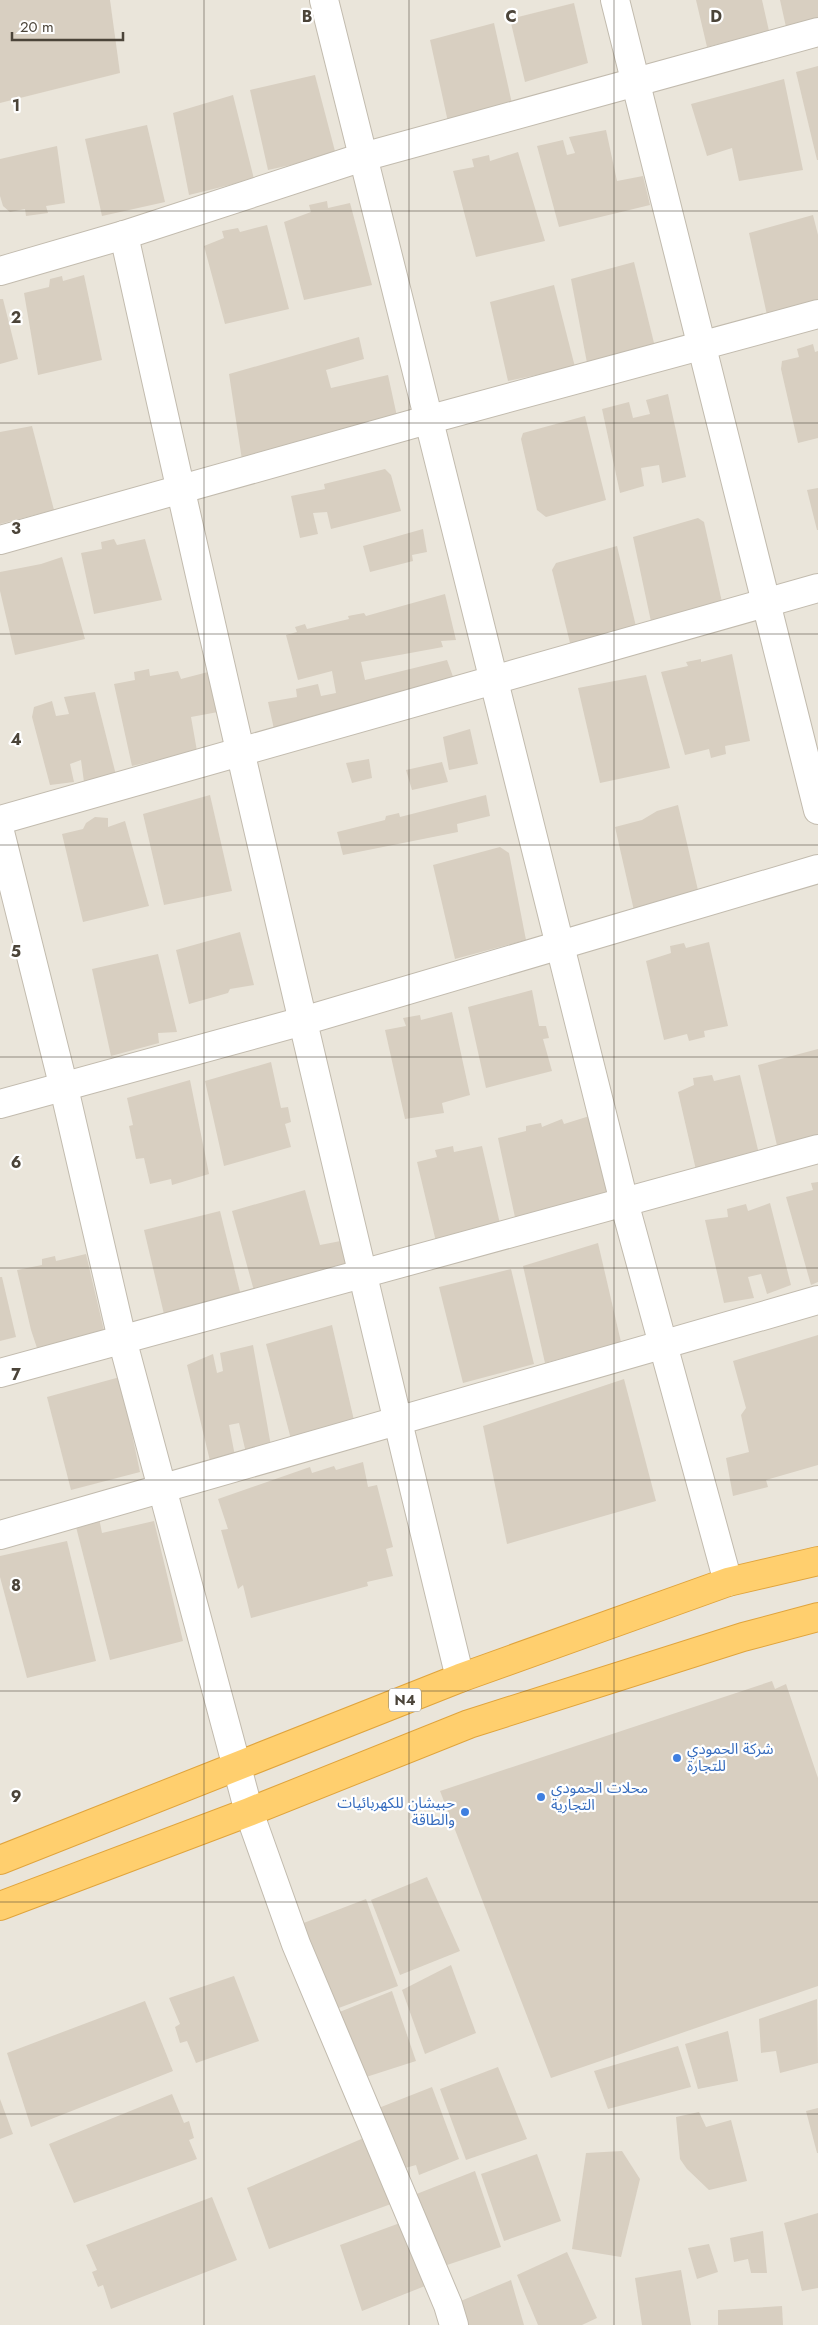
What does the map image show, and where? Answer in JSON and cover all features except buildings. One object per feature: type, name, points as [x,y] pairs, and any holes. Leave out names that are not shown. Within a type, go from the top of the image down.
[{"type":"highway","name":"N4","points":[[0,1860],[460,1678],[728,1582],[818,1561]]},
{"type":"highway","points":[[0,1906],[249,1812],[469,1724],[743,1637],[818,1617]]},
{"type":"street","points":[[324,0],[427,420],[624,1202],[728,1582]]},
{"type":"street","points":[[615,0],[818,810]]},
{"type":"street","points":[[0,271],[124,235],[363,157],[818,32]]},
{"type":"street","points":[[124,235],[302,1021],[361,1274],[460,1678]]},
{"type":"street","points":[[0,540],[427,420],[818,314]]},
{"type":"street","points":[[0,820],[818,588]]},
{"type":"street","points":[[0,832],[64,1088],[122,1339],[249,1812],[296,1944],[441,2287],[454,2325]]},
{"type":"street","points":[[0,1104],[64,1088],[302,1021],[818,869]]},
{"type":"street","points":[[0,1373],[818,1149]]},
{"type":"street","points":[[0,1535],[818,1300]]},
{"type":"shaded area","points":[[0,0],[818,0],[818,2325],[0,2325]]},
{"type":"place","name":"شركة الحمودي للتجارة","points":[[677,1758]]},
{"type":"place","name":"محلات الحمودي التجارية","points":[[541,1797]]},
{"type":"place","name":"حبيشان للكهربائيات والطاقة","points":[[465,1812]]}]
